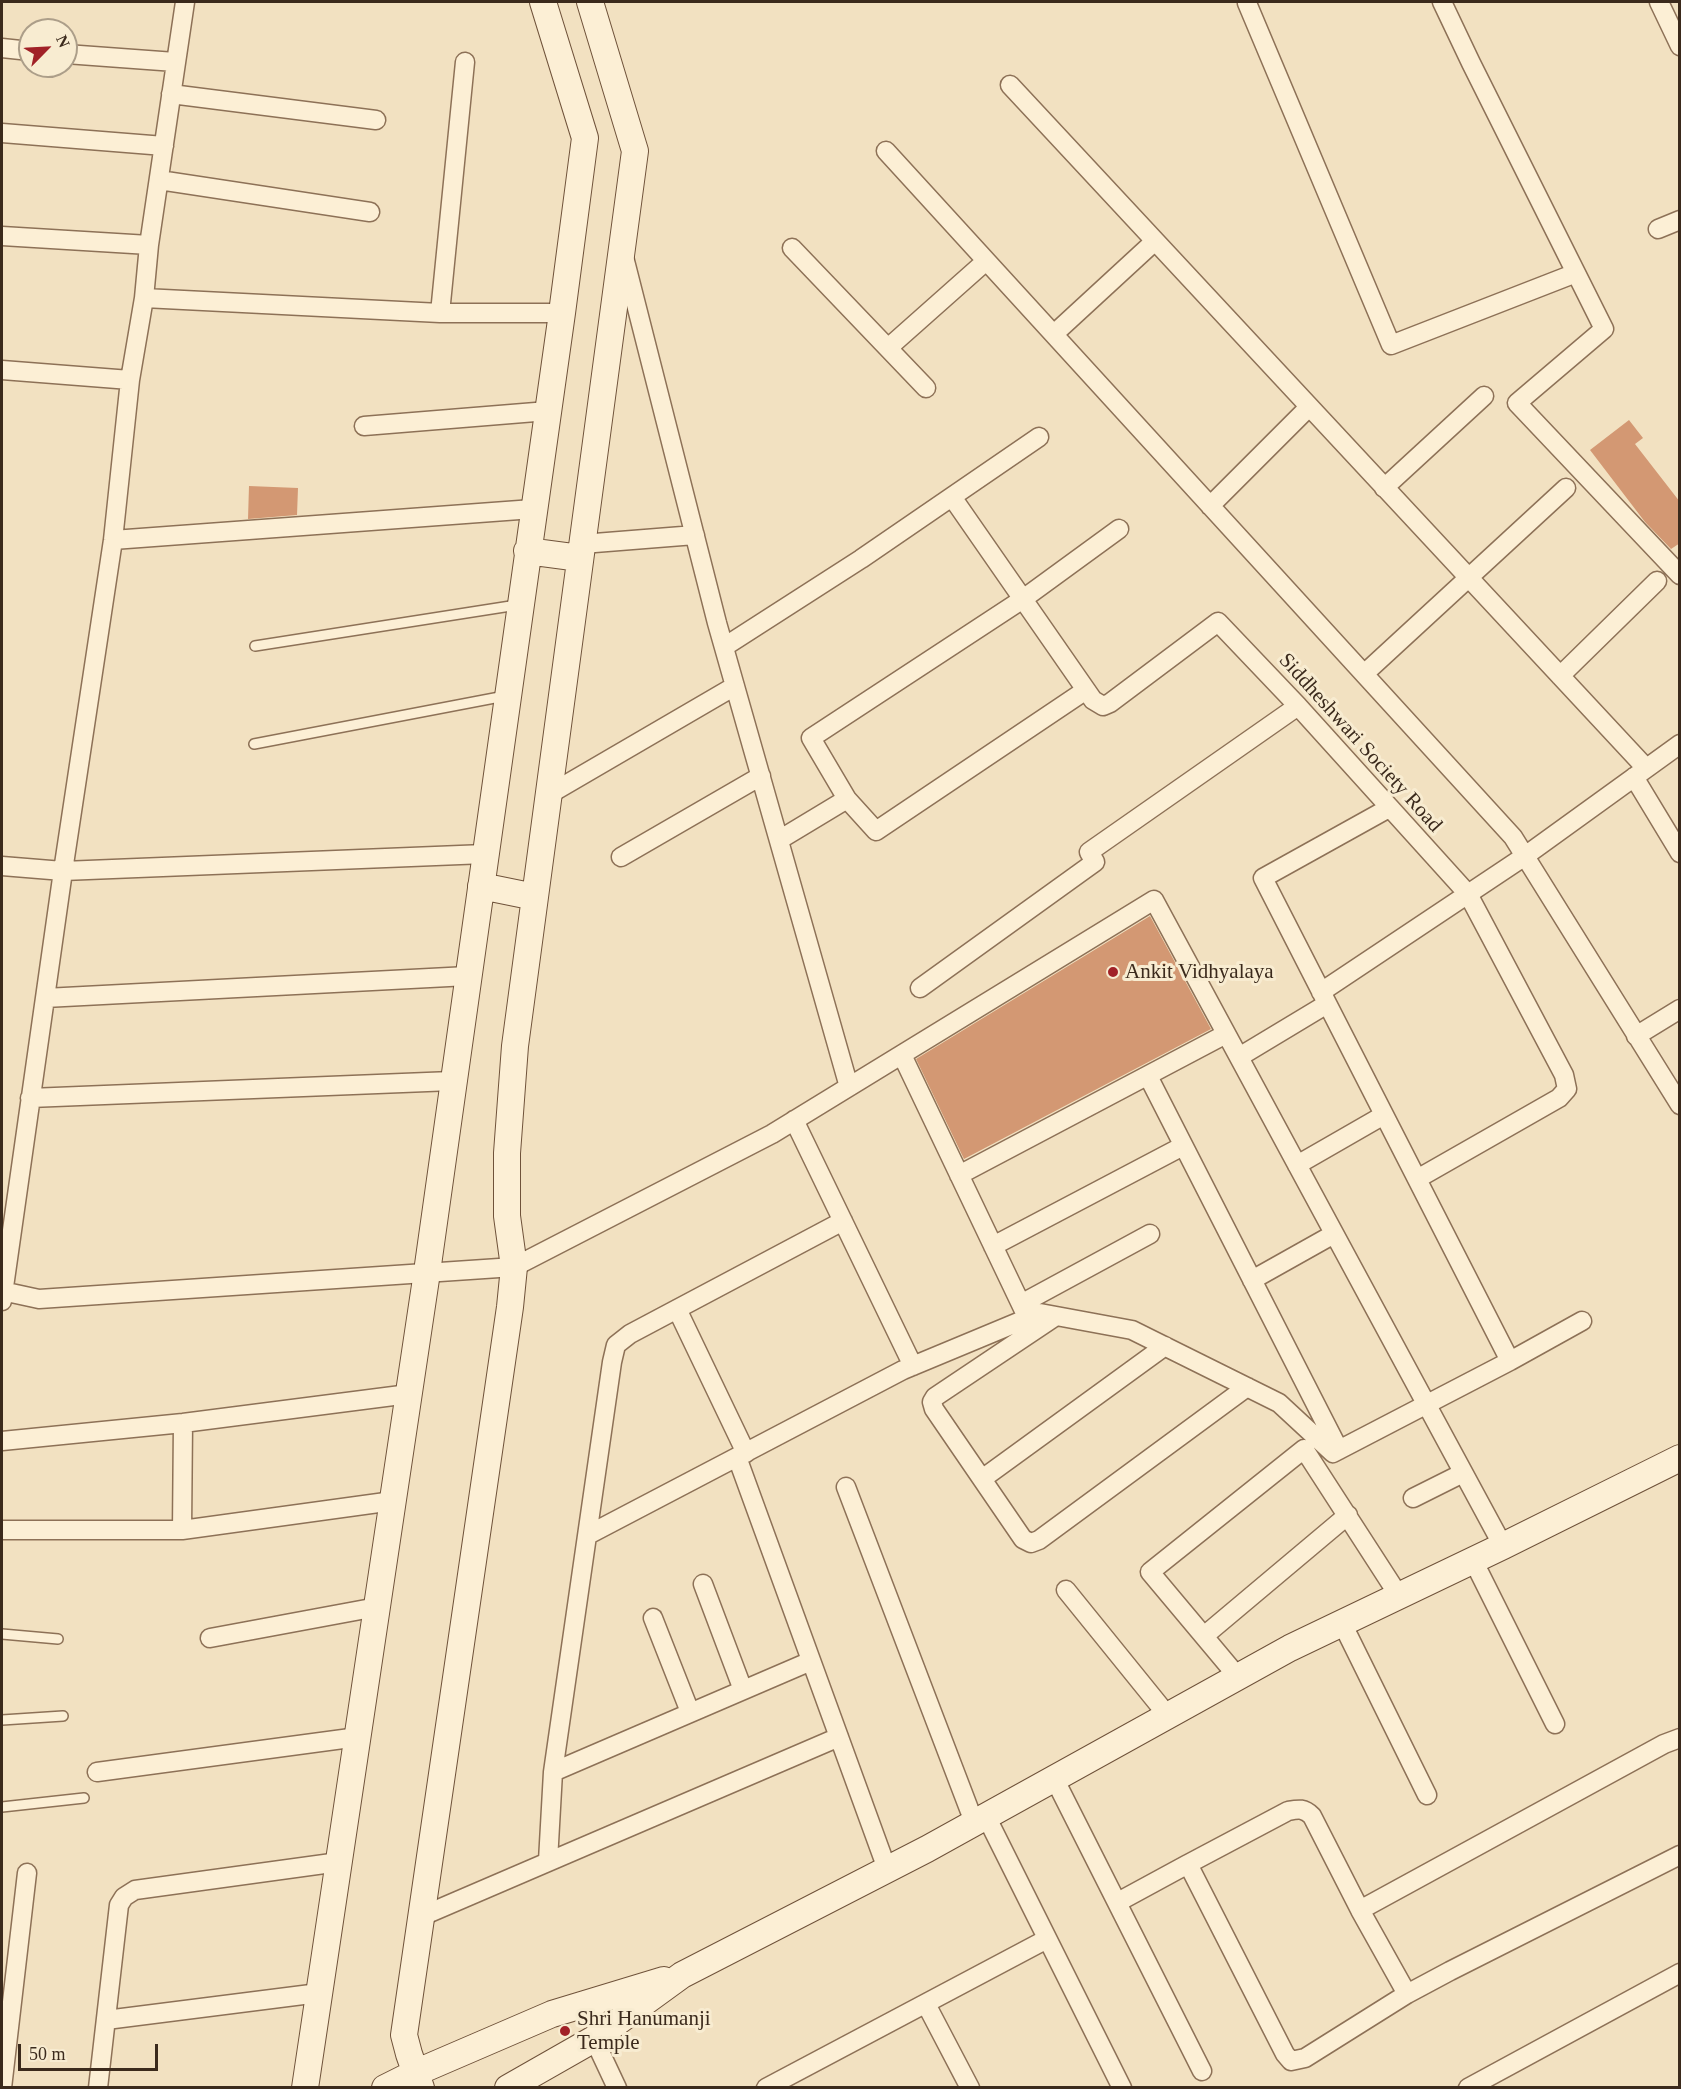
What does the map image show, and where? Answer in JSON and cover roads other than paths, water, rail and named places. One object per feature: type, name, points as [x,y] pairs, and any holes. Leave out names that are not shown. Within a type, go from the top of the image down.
[{"type":"street","points":[[185,2],[149,245],[144,298],[130,380],[113,540],[2,1295],[39,1299],[514,1267],[772,1134],[1154,900],[1503,1546]]},
{"type":"street","points":[[305,2088],[427,1272],[585,138],[543,2]]},
{"type":"street","points":[[418,2080],[404,2035],[514,1267],[507,1216],[507,1153],[515,1046],[635,151],[590,2]]},
{"type":"street","points":[[1442,2],[1604,329],[1516,403],[1680,574]]},
{"type":"street","points":[[1659,2],[1680,46]]},
{"type":"street","points":[[1247,3],[1391,345],[1576,273]]},
{"type":"street","points":[[2,48],[18,50]]},
{"type":"street","points":[[78,55],[175,62]]},
{"type":"street","points":[[441,313],[465,62]]},
{"type":"street","points":[[1010,85],[1560,676],[1640,772],[1680,853]]},
{"type":"street","points":[[171,93],[376,120]]},
{"type":"street","points":[[2,133],[164,146]]},
{"type":"street","points":[[886,151],[1513,837],[1680,1105]]},
{"type":"street","points":[[159,180],[370,212]]},
{"type":"street","points":[[1658,230],[1680,220]]},
{"type":"street","points":[[2,236],[149,245]]},
{"type":"street","points":[[1054,334],[1155,241]]},
{"type":"street","points":[[622,247],[724,647],[849,1087]]},
{"type":"street","points":[[792,248],[926,388]]},
{"type":"street","points":[[888,348],[986,261]]},
{"type":"street","points":[[144,298],[441,313],[562,313]]},
{"type":"street","points":[[2,370],[130,380]]},
{"type":"street","points":[[1384,488],[1484,396]]},
{"type":"street","points":[[1210,506],[1310,407]]},
{"type":"street","points":[[364,426],[548,411]]},
{"type":"street","points":[[724,647],[861,559],[1039,437]]},
{"type":"street","points":[[1364,674],[1566,488]]},
{"type":"street","points":[[952,497],[1023,599],[1086,690],[876,831],[847,799],[811,738],[1023,599],[1119,529]]},
{"type":"street","points":[[113,540],[533,509]]},
{"type":"street","points":[[527,550],[581,551],[695,535]]},
{"type":"street","points":[[1560,676],[1658,581]]},
{"type":"street","name":"Siddheshwari Society Road","points":[[1086,690],[1103,706],[1110,703],[1218,622],[1298,706],[1468,894],[1564,1075],[1567,1089],[1559,1098],[1417,1179]]},
{"type":"street","points":[[548,795],[735,686]]},
{"type":"street","points":[[920,988],[1095,862],[1089,852],[1298,706]]},
{"type":"street","points":[[1239,1057],[1680,744]]},
{"type":"street","points":[[621,857],[761,776]]},
{"type":"street","points":[[779,840],[847,799]]},
{"type":"street","points":[[1389,808],[1263,878],[1510,1361]]},
{"type":"street","points":[[2,866],[63,871],[485,854]]},
{"type":"street","points":[[481,886],[535,897]]},
{"type":"street","points":[[45,998],[468,976]]},
{"type":"street","points":[[1636,1036],[1680,1009]]},
{"type":"street","points":[[959,1175],[1226,1034]]},
{"type":"street","points":[[902,1055],[1024,1311]]},
{"type":"street","points":[[1148,1076],[1339,1450]]},
{"type":"street","points":[[30,1098],[452,1081]]},
{"type":"street","points":[[1297,1165],[1384,1115]]},
{"type":"street","points":[[794,1120],[913,1366]]},
{"type":"street","points":[[993,1246],[1183,1146]]},
{"type":"street","points":[[548,1861],[552,1772],[616,1345],[630,1334],[843,1221]]},
{"type":"street","points":[[588,1535],[913,1366],[1024,1311],[1150,1234]]},
{"type":"street","points":[[1252,1280],[1334,1234]]},
{"type":"street","points":[[676,1309],[742,1455],[811,1661],[887,1869]]},
{"type":"street","points":[[1024,1311],[1132,1330],[1279,1403],[1333,1453],[1582,1321]]},
{"type":"street","points":[[1056,1316],[935,1397],[932,1402],[934,1409],[1023,1539],[1031,1543],[1039,1540],[1247,1387]]},
{"type":"street","points":[[982,1479],[1165,1346]]},
{"type":"street","points":[[2,1441],[183,1423],[409,1394]]},
{"type":"street","points":[[182,1530],[183,1423]]},
{"type":"street","points":[[1239,1677],[1150,1572],[1304,1449],[1399,1596]]},
{"type":"street","points":[[508,2088],[594,2039],[682,1975],[980,1819],[1290,1648],[1680,1458]]},
{"type":"street","points":[[1413,1498],[1463,1473]]},
{"type":"street","points":[[846,1487],[980,1819],[1047,1940],[1122,2088]]},
{"type":"street","points":[[2,1530],[182,1530],[393,1500]]},
{"type":"street","points":[[1204,1636],[1348,1515]]},
{"type":"street","points":[[1473,1560],[1555,1724]]},
{"type":"street","points":[[703,1584],[743,1690]]},
{"type":"street","points":[[1066,1590],[1168,1716]]},
{"type":"street","points":[[210,1638],[377,1606]]},
{"type":"street","points":[[653,1618],[690,1712]]},
{"type":"street","points":[[1342,1623],[1427,1796]]},
{"type":"street","points":[[552,1772],[811,1661]]},
{"type":"street","points":[[97,1772],[358,1737]]},
{"type":"street","points":[[420,1917],[839,1737]]},
{"type":"street","points":[[1359,1910],[1664,1743],[1680,1738]]},
{"type":"street","points":[[1054,1778],[1202,2070]]},
{"type":"street","points":[[1118,1902],[1288,1811],[1306,1810],[1312,1816],[1359,1910],[1407,1994]]},
{"type":"street","points":[[1188,1864],[1285,2054],[1291,2061],[1305,2058],[1407,1994],[1680,1855]]},
{"type":"street","points":[[98,2088],[118,1905],[124,1897],[135,1890],[339,1862]]},
{"type":"street","points":[[2,2088],[27,1873]]},
{"type":"street","points":[[766,2088],[1047,1940]]},
{"type":"street","points":[[1468,2088],[1680,1973]]},
{"type":"street","points":[[385,2088],[418,2080],[552,2014],[682,1975]]},
{"type":"street","points":[[106,2020],[319,1993]]},
{"type":"street","points":[[926,2004],[970,2088]]},
{"type":"street","points":[[594,2039],[617,2088]]},
{"type":"lane","points":[[255,646],[520,604]]},
{"type":"lane","points":[[254,744],[507,695]]},
{"type":"lane","points":[[2,1635],[58,1639]]},
{"type":"lane","points":[[2,1720],[63,1716]]},
{"type":"lane","points":[[2,1807],[84,1798]]},
{"type":"place","name":"Ankit Vidhyalaya","points":[[1113,972]]},
{"type":"place","name":"Shri Hanumanji Temple","points":[[565,2031]]}]
